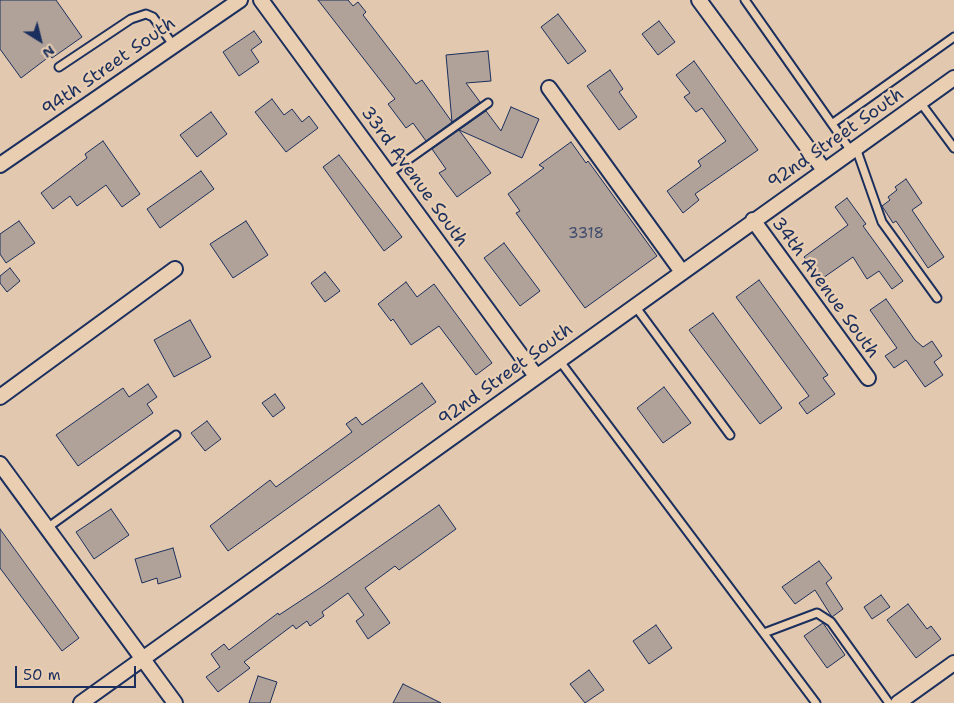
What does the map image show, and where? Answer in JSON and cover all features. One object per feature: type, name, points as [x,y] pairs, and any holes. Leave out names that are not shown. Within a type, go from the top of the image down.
[{"type":"street","name":"94th Street South","points":[[0,166],[240,0]]},
{"type":"street","name":"33rd Avenue South","points":[[261,0],[536,376]]},
{"type":"street","points":[[699,0],[824,170]]},
{"type":"street","name":"92nd Street South","points":[[81,703],[753,220],[954,78]]},
{"type":"street","points":[[549,88],[682,272]]},
{"type":"street","name":"34th Avenue South","points":[[753,220],[868,378]]},
{"type":"street","points":[[0,397],[175,269]]},
{"type":"street","points":[[0,464],[175,703]]},
{"type":"street","points":[[898,703],[954,663]]},
{"type":"lane","points":[[745,0],[833,123],[854,149],[882,222],[937,298]]},
{"type":"lane","points":[[59,67],[131,19],[146,14],[153,17],[174,46]]},
{"type":"lane","points":[[833,123],[954,38]]},
{"type":"lane","points":[[920,102],[954,148]]},
{"type":"lane","points":[[388,174],[488,103]]},
{"type":"lane","points":[[635,305],[730,435]]},
{"type":"lane","points":[[559,360],[816,703]]},
{"type":"lane","points":[[47,528],[176,435]]},
{"type":"lane","points":[[764,633],[817,613],[832,622],[888,703]]},
{"type":"building","points":[[0,0],[56,0],[82,37],[52,58],[50,56],[21,78],[0,49]]},
{"type":"building","points":[[318,0],[348,0],[353,6],[358,2],[366,12],[363,15],[416,84],[422,80],[452,122],[426,141],[413,123],[406,128],[388,104],[395,99]]},
{"type":"building","points":[[558,14],[586,51],[568,64],[541,27]]},
{"type":"building","points":[[659,21],[675,42],[658,55],[642,34]]},
{"type":"building","points":[[254,31],[262,42],[251,50],[259,62],[239,76],[223,52]]},
{"type":"building","points":[[488,51],[491,81],[466,83],[480,102],[452,122],[446,55]]},
{"type":"building","points":[[694,61],[758,150],[695,194],[699,200],[683,213],[667,191],[701,166],[698,161],[726,141],[702,108],[696,112],[684,97],[690,93],[676,75]]},
{"type":"building","points":[[610,70],[623,89],[619,92],[637,117],[619,130],[587,86]]},
{"type":"building","points":[[272,99],[284,115],[292,109],[302,122],[309,116],[318,128],[286,152],[255,112]]},
{"type":"building","points":[[511,107],[539,119],[522,158],[459,130],[486,111],[501,131]]},
{"type":"building","points":[[211,112],[227,134],[197,157],[180,135]]},
{"type":"building","points":[[459,130],[491,173],[457,197],[439,173],[446,169],[432,149]]},
{"type":"building","points":[[103,141],[140,194],[122,207],[106,185],[77,206],[70,196],[53,209],[41,193],[87,158],[85,154]]},
{"type":"building","points":[[571,142],[586,163],[588,161],[657,256],[585,308],[516,213],[520,211],[508,194],[544,168],[539,165]]},
{"type":"building","points":[[339,155],[402,237],[384,251],[323,167]]},
{"type":"building","points":[[201,171],[214,189],[160,228],[147,209]]},
{"type":"building","points":[[906,179],[922,203],[912,210],[944,257],[928,268],[896,221],[893,223],[882,206],[890,200],[888,197],[897,190],[895,187]]},
{"type":"building","points":[[847,198],[866,224],[863,226],[903,281],[892,289],[879,271],[867,279],[853,257],[820,280],[804,257],[848,225],[835,207]]},
{"type":"building","points":[[19,221],[35,243],[6,263],[0,254],[0,234]]},
{"type":"building","points":[[246,221],[268,255],[233,278],[210,244]]},
{"type":"building","points":[[504,243],[540,291],[520,306],[484,258]]},
{"type":"building","points":[[10,268],[20,281],[7,292],[0,283],[0,276]]},
{"type":"building","points":[[325,272],[340,291],[325,302],[311,283]]},
{"type":"building","points":[[759,280],[828,375],[823,378],[835,394],[807,414],[799,403],[809,396],[736,297]]},
{"type":"building","points":[[406,282],[417,297],[434,284],[492,363],[476,375],[439,326],[411,345],[393,319],[391,321],[378,304]]},
{"type":"building","points":[[886,299],[915,340],[923,347],[932,341],[942,356],[934,362],[943,375],[925,387],[906,360],[894,368],[885,356],[897,348],[870,310]]},
{"type":"building","points":[[713,313],[782,408],[760,424],[689,330]]},
{"type":"building","points":[[190,320],[211,357],[174,377],[154,340]]},
{"type":"building","points":[[422,383],[436,402],[228,551],[210,526],[270,480],[276,487],[352,432],[346,424],[356,417],[362,425]]},
{"type":"building","points":[[148,384],[157,397],[147,404],[153,413],[78,466],[56,435],[123,388],[129,397]]},
{"type":"building","points":[[664,387],[691,423],[663,443],[637,408]]},
{"type":"building","points":[[275,394],[285,408],[273,417],[262,403]]},
{"type":"building","points":[[207,421],[221,439],[205,451],[191,433]]},
{"type":"building","points":[[439,505],[456,529],[399,570],[395,566],[365,588],[390,623],[368,639],[356,621],[364,615],[348,593],[322,612],[324,616],[310,626],[307,621],[296,629],[293,625],[244,662],[250,668],[218,692],[206,677],[220,667],[211,654],[224,644],[229,650],[278,613],[279,615],[323,586]]},
{"type":"building","points":[[111,509],[129,535],[94,559],[76,532]]},
{"type":"building","points":[[0,529],[79,638],[62,651],[0,568]]},
{"type":"building","points":[[173,548],[181,577],[158,584],[157,578],[142,583],[135,559]]},
{"type":"building","points":[[819,561],[832,578],[826,583],[843,609],[832,617],[815,590],[795,604],[782,587]]},
{"type":"building","points":[[881,595],[890,607],[872,619],[864,607]]},
{"type":"building","points":[[908,604],[927,629],[931,626],[941,639],[916,658],[887,620]]},
{"type":"building","points":[[823,623],[845,655],[827,668],[804,636]]},
{"type":"building","points":[[656,625],[672,648],[649,664],[633,641]]},
{"type":"building","points":[[589,670],[604,690],[585,703],[570,684]]},
{"type":"building","points":[[258,676],[277,682],[270,703],[249,703]]},
{"type":"building","points":[[403,684],[441,703],[393,703]]}]
